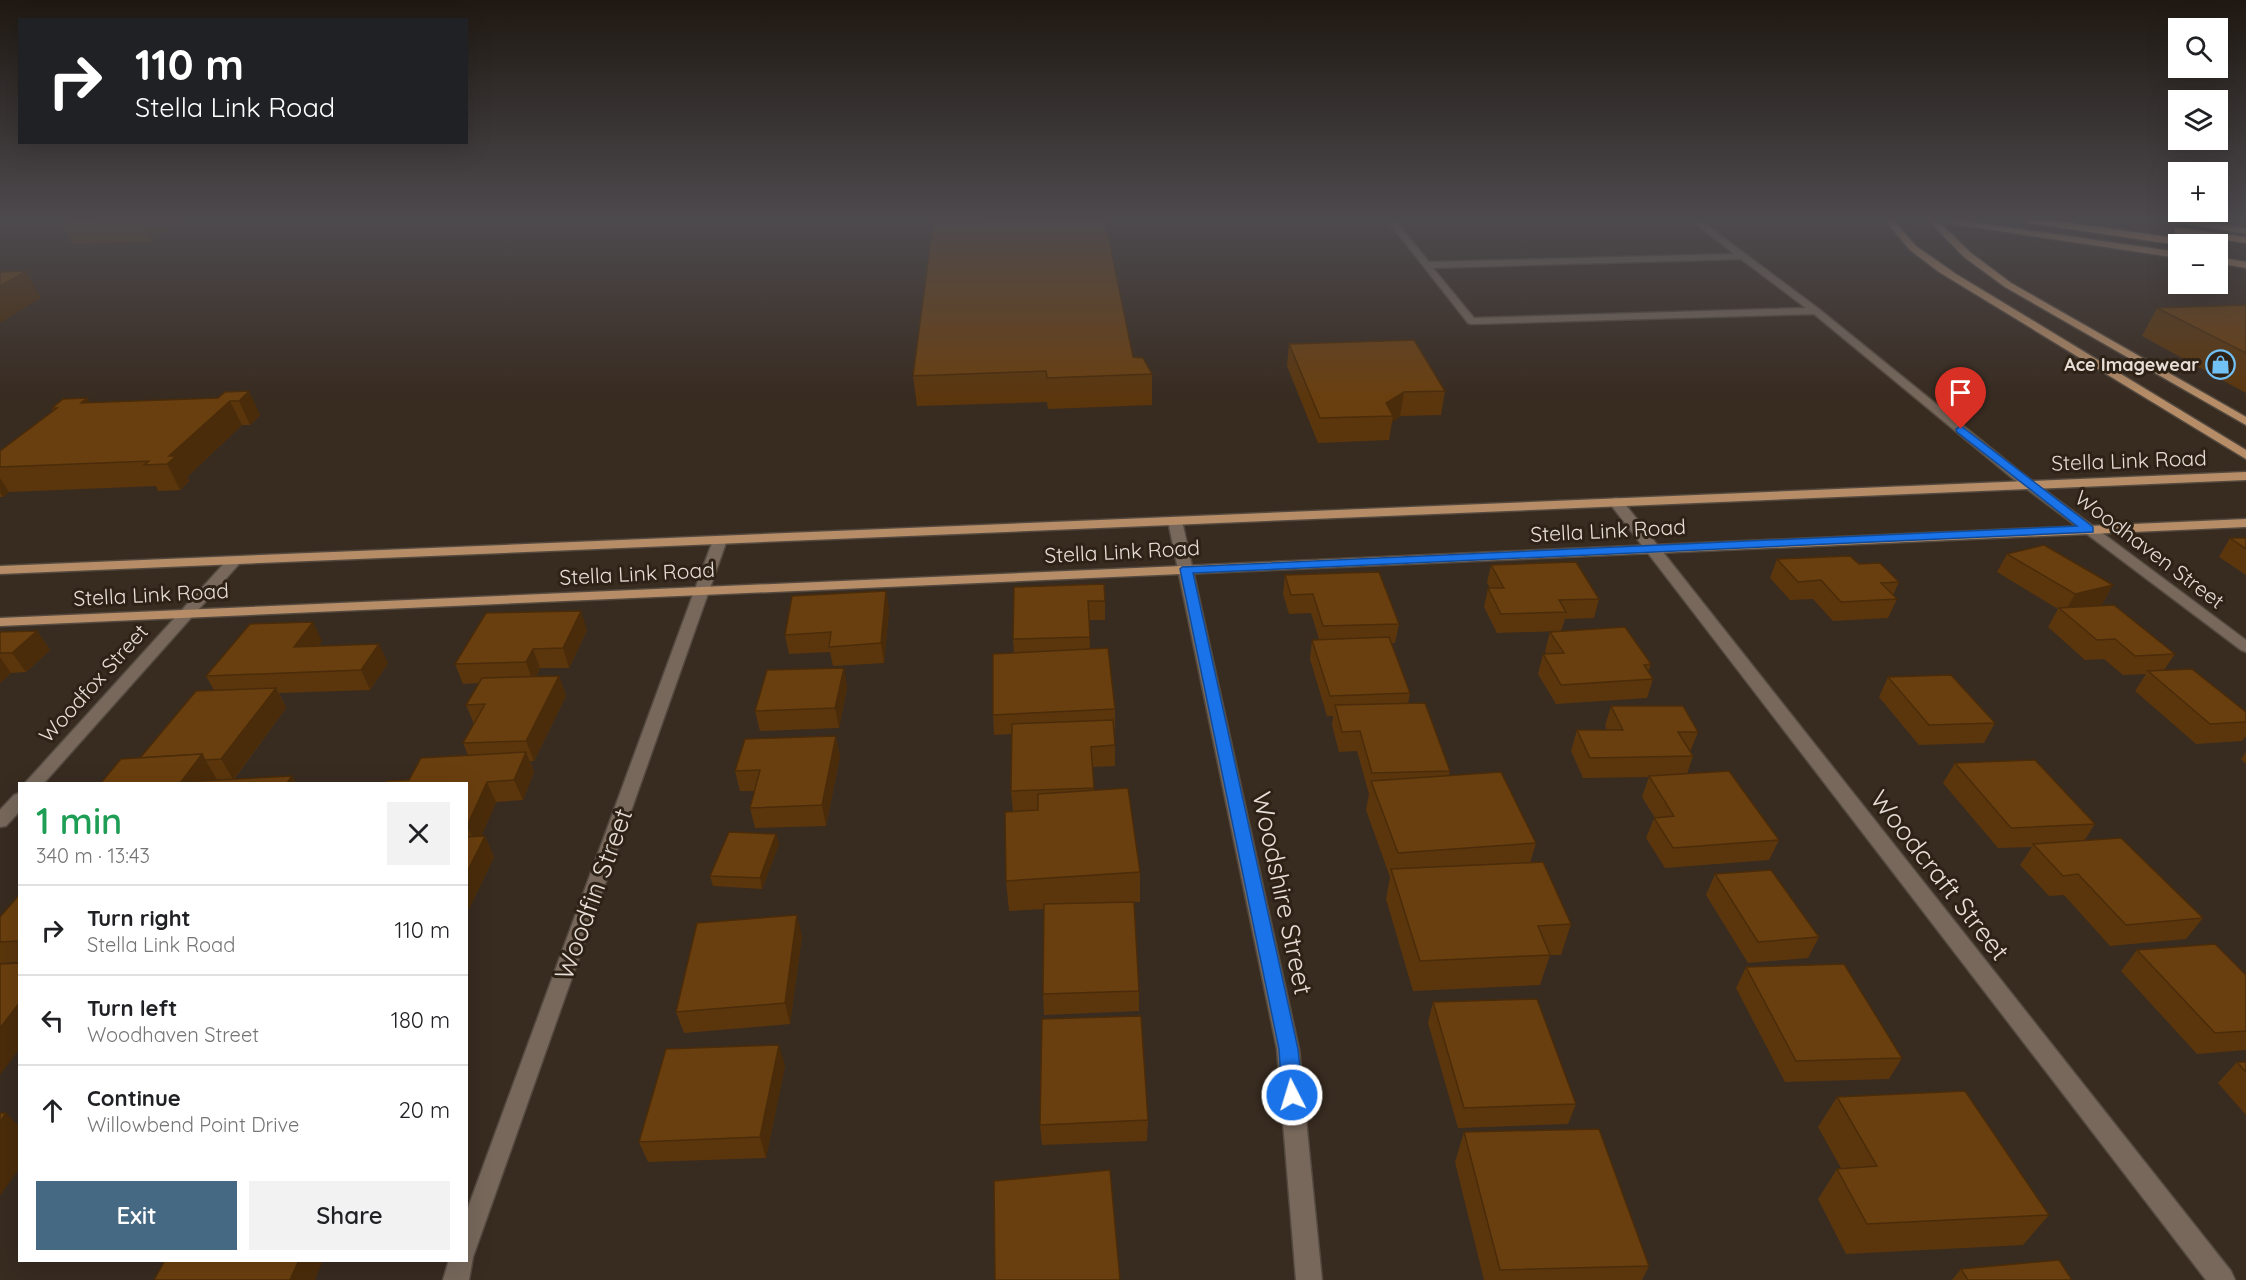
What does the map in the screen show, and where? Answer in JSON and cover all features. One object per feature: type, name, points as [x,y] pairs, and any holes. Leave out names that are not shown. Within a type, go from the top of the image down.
[{"type":"main road","points":[[1958,280],[1997,306],[2246,455]]},
{"type":"main road","points":[[2000,280],[2039,305],[2246,422]]},
{"type":"main road","points":[[1997,306],[2039,305]]},
{"type":"main road","name":"Stella Link Road","points":[[0,570],[2246,476]]},
{"type":"main road","name":"Stella Link Road","points":[[0,622],[2246,523]]},
{"type":"street","points":[[1439,280],[1472,321],[1816,311]]},
{"type":"street","name":"Woodhaven Street","points":[[1775,280],[2030,485],[2246,647]]},
{"type":"street","name":"Woodcraft Street","points":[[1616,502],[2222,1280]]},
{"type":"street","name":"Woodshire Street","points":[[1176,521],[1288,1049],[1309,1280]]},
{"type":"street","name":"Woodfin Street","points":[[468,1242],[720,540]]},
{"type":"street","name":"Woodfox Street","points":[[35,782],[234,561]]},
{"type":"street","points":[[0,821],[18,801]]},
{"type":"street","points":[[456,1280],[461,1262]]},
{"type":"building","points":[[0,280],[11,280],[0,286]]},
{"type":"building","points":[[926,280],[1117,280],[1133,357],[1143,358],[1152,374],[1047,378],[1046,371],[913,376]]},
{"type":"building","points":[[2246,305],[2246,353],[2157,308]]},
{"type":"building","points":[[1414,340],[1445,391],[1404,392],[1386,403],[1393,416],[1320,418],[1289,344]]},
{"type":"building","points":[[249,391],[239,401],[230,401],[169,456],[176,456],[167,464],[144,465],[149,461],[0,467],[0,451],[57,408],[52,408],[63,399],[87,398],[81,403],[218,398],[225,392]]},
{"type":"building","points":[[2230,538],[2246,538],[2246,549]]},
{"type":"building","points":[[2044,545],[2113,585],[2075,594],[2007,554]]},
{"type":"building","points":[[1850,556],[1859,564],[1880,563],[1899,582],[1881,583],[1897,599],[1841,602],[1821,580],[1798,582],[1777,559]]},
{"type":"building","points":[[1576,562],[1599,599],[1559,600],[1566,612],[1501,614],[1488,588],[1504,588],[1491,565]]},
{"type":"building","points":[[1379,572],[1399,624],[1323,626],[1313,594],[1291,595],[1285,575]]},
{"type":"building","points":[[1104,584],[1105,601],[1088,601],[1090,637],[1013,639],[1014,587]]},
{"type":"building","points":[[886,591],[881,643],[829,647],[831,632],[785,635],[792,596]]},
{"type":"building","points":[[2114,605],[2175,654],[2135,656],[2115,639],[2097,640],[2059,608]]},
{"type":"building","points":[[581,611],[563,648],[533,649],[526,662],[455,664],[486,613]]},
{"type":"building","points":[[313,622],[294,647],[379,644],[361,670],[206,676],[250,624]]},
{"type":"building","points":[[1625,627],[1651,664],[1644,665],[1653,679],[1561,685],[1543,654],[1564,653],[1550,632]]},
{"type":"building","points":[[37,631],[12,653],[0,653],[0,632]]},
{"type":"building","points":[[1389,637],[1410,693],[1330,696],[1312,640]]},
{"type":"building","points":[[1108,648],[1115,709],[993,715],[993,654]]},
{"type":"building","points":[[844,668],[835,708],[755,711],[767,670]]},
{"type":"building","points":[[2192,669],[2246,712],[2246,722],[2210,724],[2148,671]]},
{"type":"building","points":[[1951,675],[1995,723],[1929,725],[1888,677]]},
{"type":"building","points":[[559,676],[526,741],[463,743],[485,704],[466,705],[482,678]]},
{"type":"building","points":[[276,688],[221,759],[205,760],[202,754],[140,758],[196,691]]},
{"type":"building","points":[[1425,703],[1450,771],[1372,773],[1360,731],[1342,732],[1335,705]]},
{"type":"building","points":[[1611,706],[1683,706],[1698,732],[1678,732],[1693,756],[1590,758],[1577,730],[1623,730]]},
{"type":"building","points":[[1113,720],[1115,745],[1091,747],[1094,788],[1011,791],[1012,724]]},
{"type":"building","points":[[836,736],[822,805],[750,808],[760,770],[735,771],[745,739]]},
{"type":"building","points":[[526,752],[514,780],[487,782],[468,824],[468,782],[386,782],[409,780],[421,758]]},
{"type":"building","points":[[202,754],[181,782],[102,782],[121,759]]},
{"type":"building","points":[[2035,760],[2095,824],[2011,828],[1955,763]]},
{"type":"building","points":[[1729,771],[1779,840],[1673,848],[1654,818],[1674,816],[1649,776]]},
{"type":"building","points":[[1501,772],[1536,843],[1398,853],[1371,781]]},
{"type":"building","points":[[292,776],[288,782],[181,782]]},
{"type":"building","points":[[1128,788],[1140,872],[1006,881],[1005,812],[1038,810],[1038,794]]},
{"type":"building","points":[[729,832],[776,834],[760,878],[710,876]]},
{"type":"building","points":[[485,836],[468,870],[468,837]]},
{"type":"building","points":[[2121,838],[2203,918],[2126,925],[2078,874],[2063,876],[2033,844]]},
{"type":"building","points":[[1543,862],[1571,924],[1538,926],[1550,955],[1420,961],[1391,869]]},
{"type":"building","points":[[1771,870],[1819,937],[1758,942],[1715,874]]},
{"type":"building","points":[[18,896],[18,941],[0,942],[0,917]]},
{"type":"building","points":[[1134,902],[1139,991],[1043,994],[1044,904]]},
{"type":"building","points":[[797,915],[785,1003],[676,1012],[697,923]]},
{"type":"building","points":[[2215,944],[2246,975],[2246,1031],[2215,1033],[2137,950]]},
{"type":"building","points":[[18,963],[18,1005],[0,1028],[0,964]]},
{"type":"building","points":[[1844,964],[1902,1058],[1796,1061],[1746,967]]},
{"type":"building","points":[[1537,999],[1576,1104],[1464,1108],[1433,1002]]},
{"type":"building","points":[[1141,1016],[1148,1120],[1040,1125],[1042,1019]]},
{"type":"building","points":[[779,1045],[760,1137],[639,1142],[666,1049]]},
{"type":"building","points":[[2237,1062],[2246,1062],[2246,1072]]},
{"type":"building","points":[[1965,1091],[2049,1215],[1867,1224],[1837,1169],[1877,1166],[1837,1097]]},
{"type":"building","points":[[0,1113],[6,1113],[0,1122]]},
{"type":"building","points":[[1599,1129],[1649,1266],[1500,1270],[1464,1132]]},
{"type":"building","points":[[1110,1170],[1120,1280],[995,1280],[994,1181]]},
{"type":"building","points":[[2059,1260],[2072,1280],[1968,1280],[1961,1269]]},
{"type":"building","points":[[164,1262],[298,1262],[290,1280],[154,1280]]},
{"type":"place","name":"Ace Imagewear","points":[[2220,364]]},
{"type":"route","points":[[1292,1095],[1288,1049],[1186,569],[2088,529],[2015,474],[1961,429]]}]
